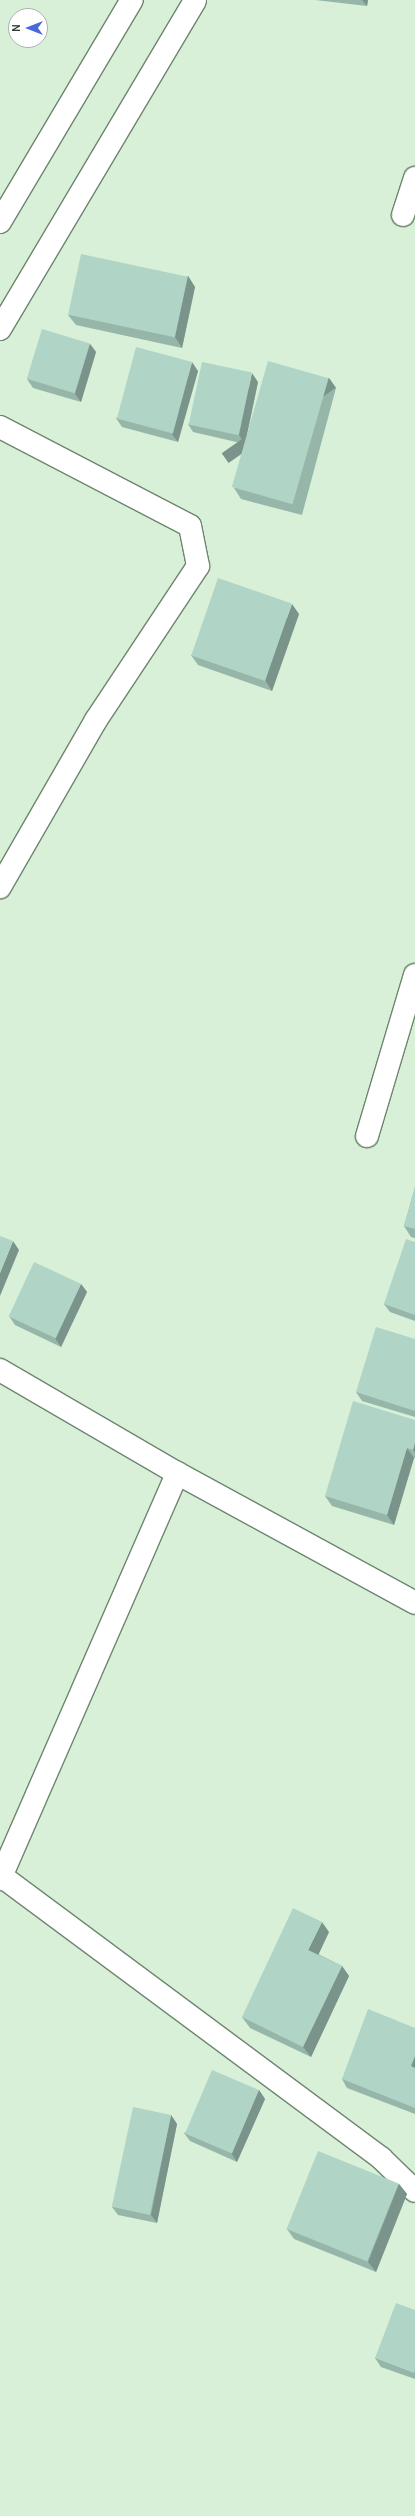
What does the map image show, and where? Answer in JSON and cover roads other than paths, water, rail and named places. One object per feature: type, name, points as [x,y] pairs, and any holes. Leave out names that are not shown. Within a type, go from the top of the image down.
[{"type":"street","points":[[0,222],[132,0]]},
{"type":"street","points":[[0,329],[195,0]]},
{"type":"street","points":[[403,215],[415,178]]},
{"type":"street","points":[[0,427],[190,526],[198,566],[96,720],[0,887]]},
{"type":"street","points":[[367,1136],[415,975]]},
{"type":"street","points":[[0,1370],[177,1473],[415,1604]]},
{"type":"street","points":[[177,1473],[0,1877],[381,2158],[415,2191]]}]
